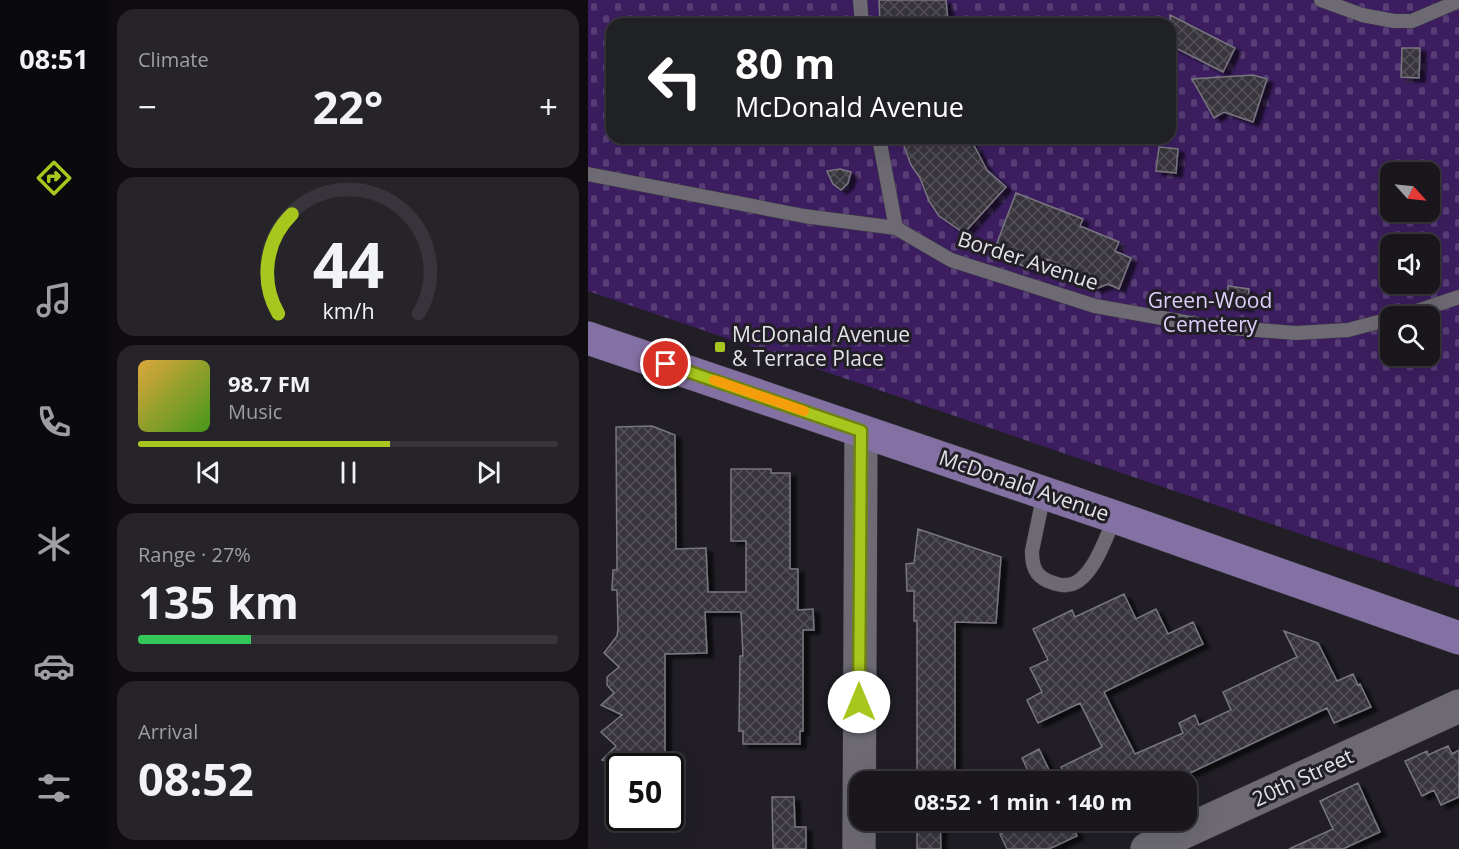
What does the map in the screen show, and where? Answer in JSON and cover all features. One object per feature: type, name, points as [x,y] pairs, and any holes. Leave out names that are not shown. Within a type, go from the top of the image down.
[{"type":"main road","name":"McDonald Avenue","points":[[588,338],[1115,517],[1459,638]]},
{"type":"main road","points":[[859,849],[861,431]]},
{"type":"main road","name":"20th Street","points":[[1147,849],[1459,706]]},
{"type":"lane","points":[[860,0],[862,18]]},
{"type":"lane","points":[[1321,0],[1362,15],[1394,21],[1412,21],[1459,0]]},
{"type":"lane","points":[[880,144],[896,228]]},
{"type":"lane","name":"Border Avenue","points":[[588,174],[804,216],[896,228],[951,260],[1095,306],[1207,326],[1296,333],[1348,330],[1380,322]]},
{"type":"lane","points":[[1432,306],[1459,297]]},
{"type":"lane","points":[[1044,493],[1033,544],[1033,567],[1042,578],[1059,585],[1073,584],[1086,574],[1093,565],[1115,517]]},
{"type":"green space","name":"Green-Wood Cemetery","points":[[588,0],[1459,0],[1459,588],[588,291]]},
{"type":"building","points":[[879,0],[946,0],[948,18],[880,18]]},
{"type":"building","points":[[1176,18],[1235,48],[1223,72],[1176,48]]},
{"type":"building","points":[[1402,48],[1420,48],[1419,78],[1401,77]]},
{"type":"building","points":[[1253,75],[1267,79],[1253,122],[1224,112],[1214,118],[1192,79]]},
{"type":"building","points":[[903,144],[973,144],[987,170],[1006,187],[964,233],[939,216],[911,165]]},
{"type":"building","points":[[1159,147],[1178,149],[1176,173],[1156,171]]},
{"type":"building","points":[[840,169],[851,172],[848,183],[841,190],[833,184],[827,171]]},
{"type":"building","points":[[1016,193],[1083,219],[1080,226],[1119,242],[1115,251],[1131,258],[1119,289],[1108,284],[1095,289],[1084,274],[1046,259],[1042,270],[1028,268],[994,251]]},
{"type":"building","points":[[1228,286],[1249,289],[1247,308],[1226,305]]},
{"type":"building","points":[[652,426],[675,435],[676,549],[706,548],[708,592],[746,592],[746,541],[731,541],[731,469],[771,469],[771,473],[790,473],[790,569],[798,569],[798,610],[813,609],[814,630],[803,630],[803,731],[800,731],[800,744],[743,744],[743,731],[739,731],[740,656],[743,656],[741,612],[705,612],[707,653],[665,654],[665,753],[609,753],[616,746],[601,732],[622,715],[601,705],[614,693],[607,685],[607,677],[619,667],[604,653],[617,636],[618,629],[617,590],[612,590],[613,570],[617,570],[616,427]]},
{"type":"building","points":[[918,529],[1001,557],[996,623],[955,622],[955,771],[917,771],[917,621],[914,621],[914,591],[907,591],[906,564],[914,563]]},
{"type":"building","points":[[1124,594],[1136,619],[1156,609],[1168,634],[1193,622],[1203,644],[1104,692],[1135,754],[1183,733],[1179,723],[1195,715],[1199,725],[1231,710],[1223,692],[1297,657],[1284,631],[1318,643],[1337,681],[1353,674],[1371,707],[1334,723],[1327,708],[1194,771],[1063,771],[1061,767],[1102,747],[1080,703],[1038,723],[1027,700],[1042,692],[1030,668],[1048,660],[1033,629],[1072,610],[1075,617]]},
{"type":"building","points":[[1448,746],[1452,754],[1459,750],[1459,797],[1441,805],[1434,790],[1422,796],[1405,761],[1427,751],[1428,755]]},
{"type":"building","points":[[1039,749],[1050,771],[1028,771],[1022,758]]},
{"type":"building","points":[[1358,783],[1380,832],[1343,849],[1289,849],[1333,829],[1320,801]]},
{"type":"building","points":[[772,797],[794,797],[795,827],[806,827],[806,849],[773,849]]},
{"type":"building","points":[[917,831],[940,831],[941,849],[917,849]]},
{"type":"building","points":[[1006,831],[1075,831],[1077,836],[1049,849],[1007,849],[1000,834]]},
{"type":"slow traffic","points":[[714,380],[804,411]]},
{"type":"place","name":"McDonald Avenue & Terrace Place","points":[[720,347]]},
{"type":"route","points":[[666,364],[861,431],[859,702]]}]
